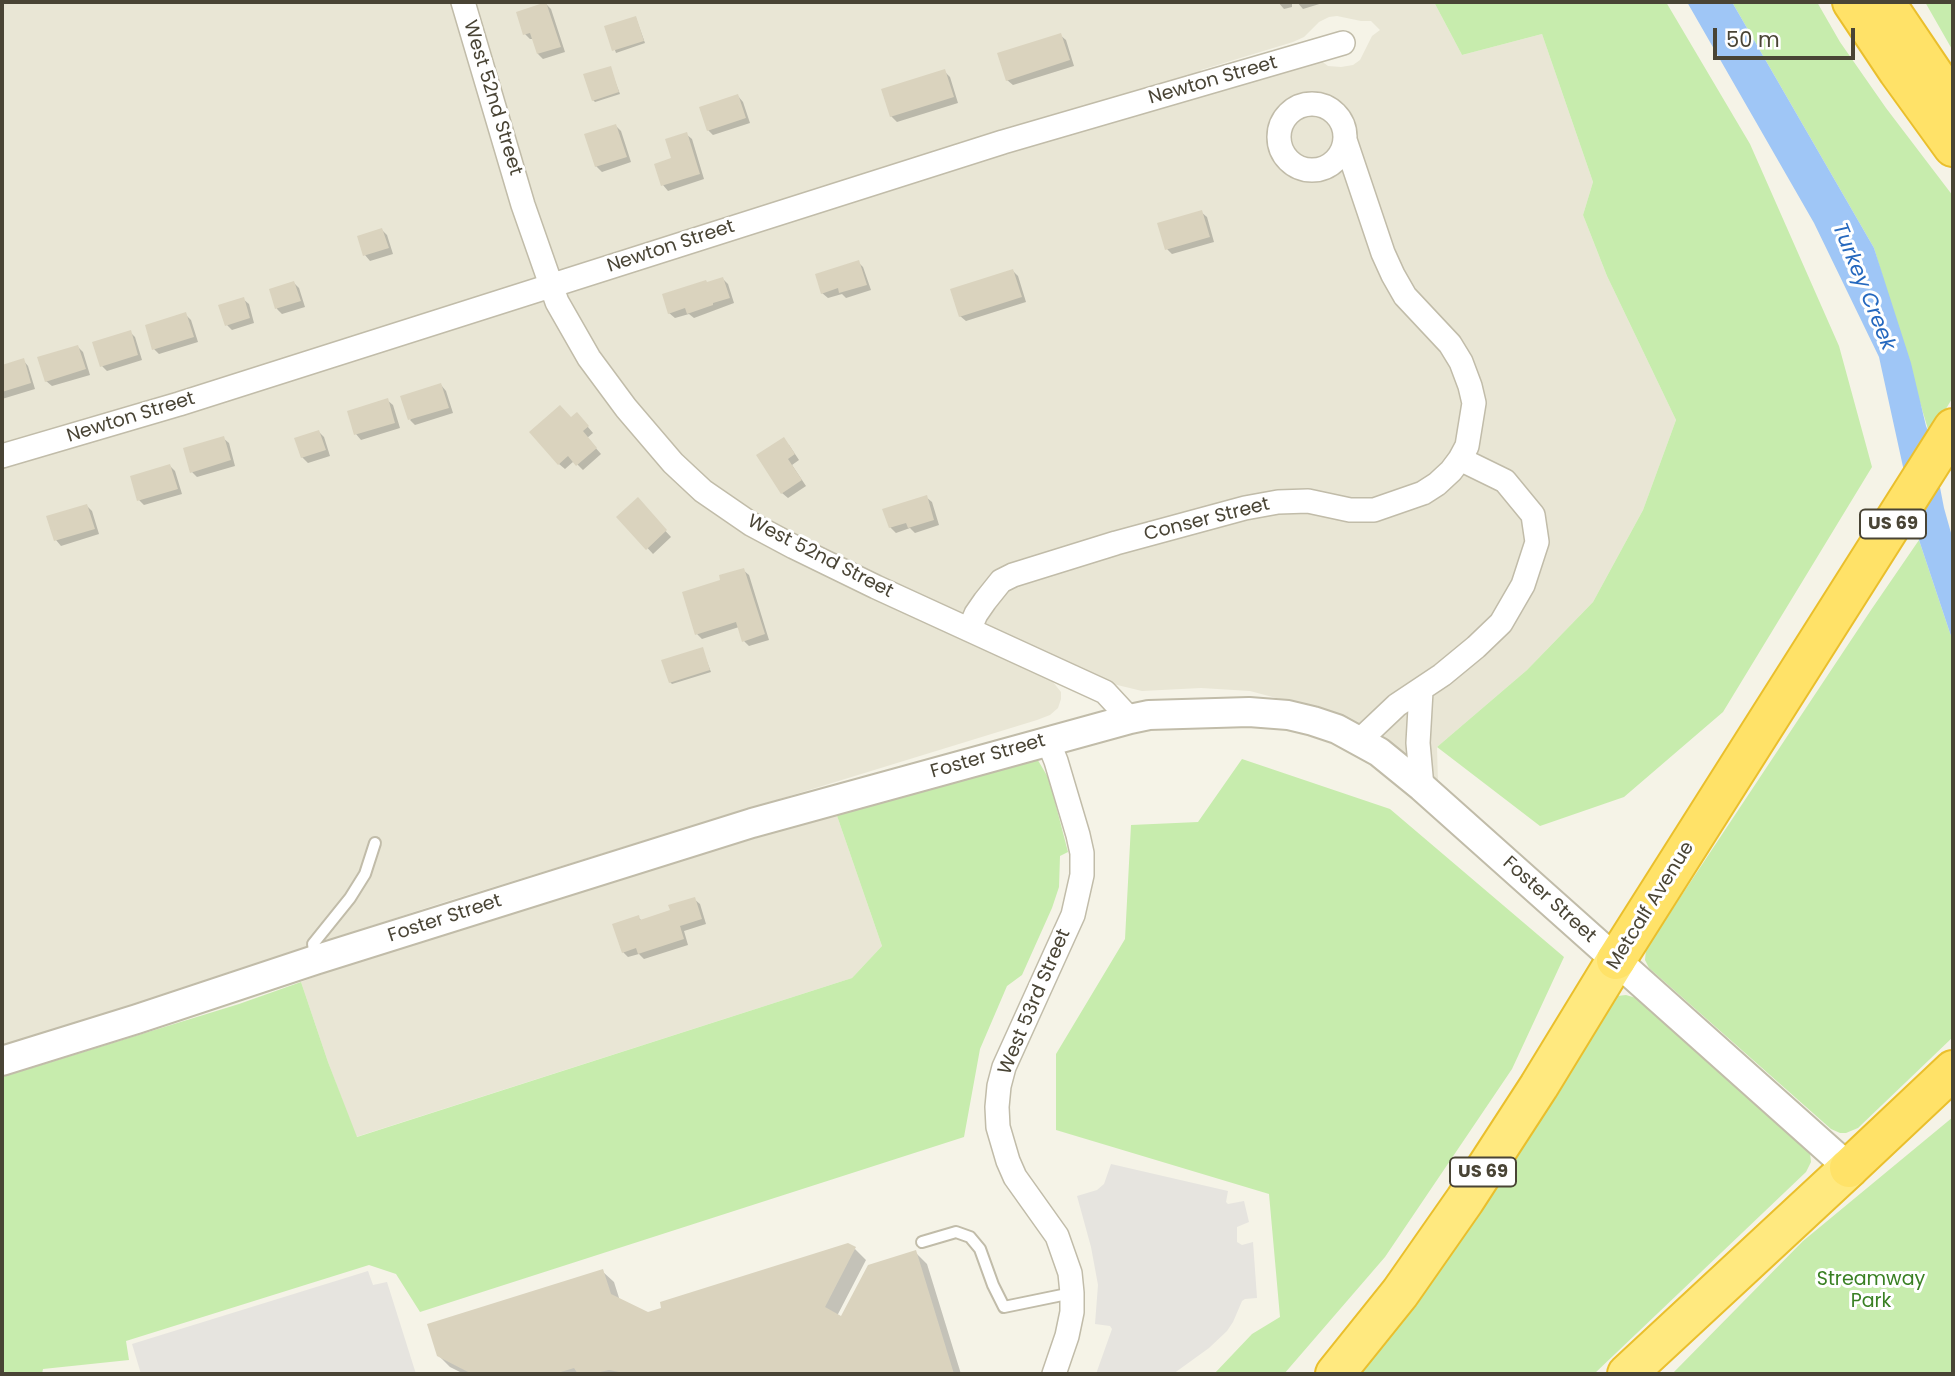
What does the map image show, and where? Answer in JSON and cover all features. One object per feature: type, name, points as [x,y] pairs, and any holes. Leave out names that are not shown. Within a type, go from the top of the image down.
[{"type":"highway","points":[[1852,2],[1953,147]]},
{"type":"highway","points":[[1885,2],[1953,103]]},
{"type":"highway","name":"Metcalf Avenue","points":[[1335,1374],[1400,1293],[1465,1200],[1953,428]]},
{"type":"highway","points":[[1627,1374],[1953,1070]]},
{"type":"street","name":"West 52nd Street","points":[[463,2],[523,205],[557,302],[589,358],[626,408],[673,463],[703,491],[751,524],[876,587],[1105,692],[1130,719]]},
{"type":"street","name":"Newton Street","points":[[2,456],[192,400],[1003,142],[1343,43]]},
{"type":"street","name":"Conser Street","points":[[970,628],[976,614],[1001,581],[1013,575],[1116,543],[1245,508],[1278,502],[1308,501],[1350,510],[1374,510],[1423,494],[1451,471],[1466,446],[1474,403],[1470,386],[1461,362],[1450,344],[1405,296],[1393,275],[1345,140]]},
{"type":"street","points":[[1359,741],[1397,705],[1421,691],[1501,624],[1523,585],[1537,542],[1533,516],[1505,481],[1460,459]]},
{"type":"street","points":[[1421,691],[1418,743],[1422,787]]},
{"type":"street","name":"Foster Street","points":[[2,1061],[752,823],[1130,719],[1149,715],[1249,712],[1288,715],[1313,721],[1337,729],[1380,752],[1849,1168]]},
{"type":"street","name":"West 53rd Street","points":[[1048,741],[1078,835],[1082,853],[1082,875],[1073,915],[1004,1067],[997,1107],[998,1127],[1015,1177],[1057,1236],[1070,1273],[1072,1312],[1054,1374]]},
{"type":"lane","points":[[315,960],[313,944],[350,898],[365,874],[375,843]]},
{"type":"lane","points":[[922,1242],[956,1232],[970,1237],[980,1249],[1004,1307],[1072,1293]]},
{"type":"shaded area","points":[[2,2],[1434,2],[1462,55],[1542,34],[1593,182],[1583,215],[1607,276],[1676,420],[1643,510],[1593,602],[1527,670],[1437,747],[1438,783],[1295,703],[1250,691],[1201,688],[1142,691],[1109,683],[1049,677],[1061,692],[1061,699],[1058,708],[1050,715],[1037,720],[435,905],[2,1048]],"holes":[[[1329,17],[1371,21],[1380,30],[1372,36],[1360,60],[1353,65],[1328,66],[1320,60],[1206,89],[1201,70],[1293,42],[1304,37],[1319,22]]]},
{"type":"shaded area","points":[[835,810],[882,946],[852,978],[356,1137],[301,982],[371,955]]},
{"type":"shaded area","points":[[1111,1164],[1228,1191],[1228,1204],[1244,1201],[1249,1222],[1237,1227],[1237,1242],[1242,1245],[1253,1242],[1257,1298],[1242,1301],[1227,1331],[1173,1374],[1096,1374],[1112,1329],[1110,1326],[1095,1324],[1098,1285],[1077,1196],[1097,1190],[1104,1184]]},
{"type":"shaded area","points":[[368,1271],[373,1285],[387,1282],[416,1374],[141,1374],[132,1344]]},
{"type":"green space","points":[[1434,2],[1666,2],[1750,144],[1839,346],[1872,467],[1723,712],[1624,797],[1540,826],[1437,747],[1527,670],[1593,602],[1643,510],[1676,420],[1607,276],[1583,215],[1593,182],[1542,34],[1462,55]]},
{"type":"green space","points":[[1732,2],[1817,2],[1840,42],[1886,108],[1953,196],[1953,397],[1930,436],[1874,248]]},
{"type":"green space","points":[[1925,2],[1953,2],[1953,51]]},
{"type":"green space","points":[[1919,540],[1953,642],[1953,1037],[1858,1128],[1840,1133],[1831,1129],[1649,968],[1645,960],[1646,949]]},
{"type":"green space","points":[[1036,757],[1049,779],[1068,852],[1060,856],[1059,887],[1052,908],[1022,975],[1007,986],[980,1049],[964,1137],[420,1312],[396,1274],[369,1265],[126,1341],[129,1360],[43,1369],[42,1374],[2,1374],[2,1077],[239,1004],[301,982],[357,1137],[852,978],[882,946],[835,810]]},
{"type":"green space","points":[[1242,759],[1390,809],[1564,957],[1512,1069],[1385,1257],[1284,1374],[1214,1374],[1252,1334],[1280,1317],[1269,1194],[1056,1130],[1056,1054],[1125,939],[1131,825],[1198,822]]},
{"type":"green space","points":[[1617,996],[1636,998],[1803,1144],[1810,1153],[1811,1162],[1806,1172],[1594,1374],[1353,1374]]},
{"type":"green space","name":"Streamway Park","points":[[1953,1117],[1953,1374],[1672,1374],[1803,1241]]},
{"type":"water","name":"Turkey Creek","points":[[1687,2],[1732,2],[1874,248],[1911,363],[1953,540],[1953,642],[1919,540],[1879,357],[1814,223]]},
{"type":"building","points":[[546,2],[561,47],[537,54],[530,33],[523,35],[516,12]]},
{"type":"building","points":[[636,16],[644,41],[612,51],[604,26]]},
{"type":"building","points":[[1061,33],[1070,60],[1006,81],[997,53]]},
{"type":"building","points":[[611,66],[619,92],[592,101],[583,74]]},
{"type":"building","points":[[945,69],[954,97],[890,117],[881,89]]},
{"type":"building","points":[[738,94],[746,118],[707,131],[699,107]]},
{"type":"building","points":[[616,124],[627,157],[595,167],[584,134]]},
{"type":"building","points":[[687,132],[700,174],[661,186],[654,164],[671,158],[665,139]]},
{"type":"building","points":[[1202,210],[1210,237],[1165,250],[1157,223]]},
{"type":"building","points":[[382,228],[389,248],[363,256],[357,236]]},
{"type":"building","points":[[859,260],[867,285],[839,293],[838,288],[821,294],[815,274]]},
{"type":"building","points":[[1013,269],[1022,297],[959,317],[950,289]]},
{"type":"building","points":[[723,277],[730,298],[687,314],[685,308],[668,314],[662,294]]},
{"type":"building","points":[[294,281],[301,301],[275,309],[269,289]]},
{"type":"building","points":[[244,297],[250,318],[225,326],[218,305]]},
{"type":"building","points":[[186,312],[194,337],[152,350],[145,325]]},
{"type":"building","points":[[131,330],[138,355],[100,367],[92,342]]},
{"type":"building","points":[[78,345],[86,369],[45,382],[37,357]]},
{"type":"building","points":[[24,358],[31,383],[2,392],[2,365]]},
{"type":"building","points":[[441,383],[449,408],[408,420],[400,396]]},
{"type":"building","points":[[388,398],[395,423],[354,435],[347,411]]},
{"type":"building","points":[[560,405],[571,417],[577,412],[589,426],[583,431],[597,448],[576,466],[568,456],[558,465],[529,432]]},
{"type":"building","points":[[319,430],[326,450],[301,458],[294,438]]},
{"type":"building","points":[[224,436],[231,460],[190,473],[183,448]]},
{"type":"building","points":[[784,437],[795,454],[788,459],[802,480],[781,494],[756,455]]},
{"type":"building","points":[[170,464],[178,489],[137,501],[130,476]]},
{"type":"building","points":[[927,495],[934,520],[908,528],[906,523],[889,528],[882,509]]},
{"type":"building","points":[[638,497],[667,530],[646,550],[616,517]]},
{"type":"building","points":[[87,504],[95,529],[54,541],[46,516]]},
{"type":"building","points":[[744,568],[765,634],[742,642],[736,622],[695,635],[682,592],[720,580],[719,575]]},
{"type":"building","points":[[703,647],[710,670],[669,683],[661,660]]},
{"type":"building","points":[[695,897],[702,919],[680,926],[684,939],[638,954],[636,948],[622,953],[612,924],[639,915],[640,920],[670,910],[668,905]]},
{"type":"building","points":[[848,1243],[856,1247],[825,1307],[841,1316],[868,1265],[916,1250],[954,1374],[629,1374],[609,1370],[578,1374],[574,1368],[554,1374],[472,1374],[437,1356],[427,1324],[603,1269],[611,1294],[648,1312],[661,1308],[660,1302]]}]
